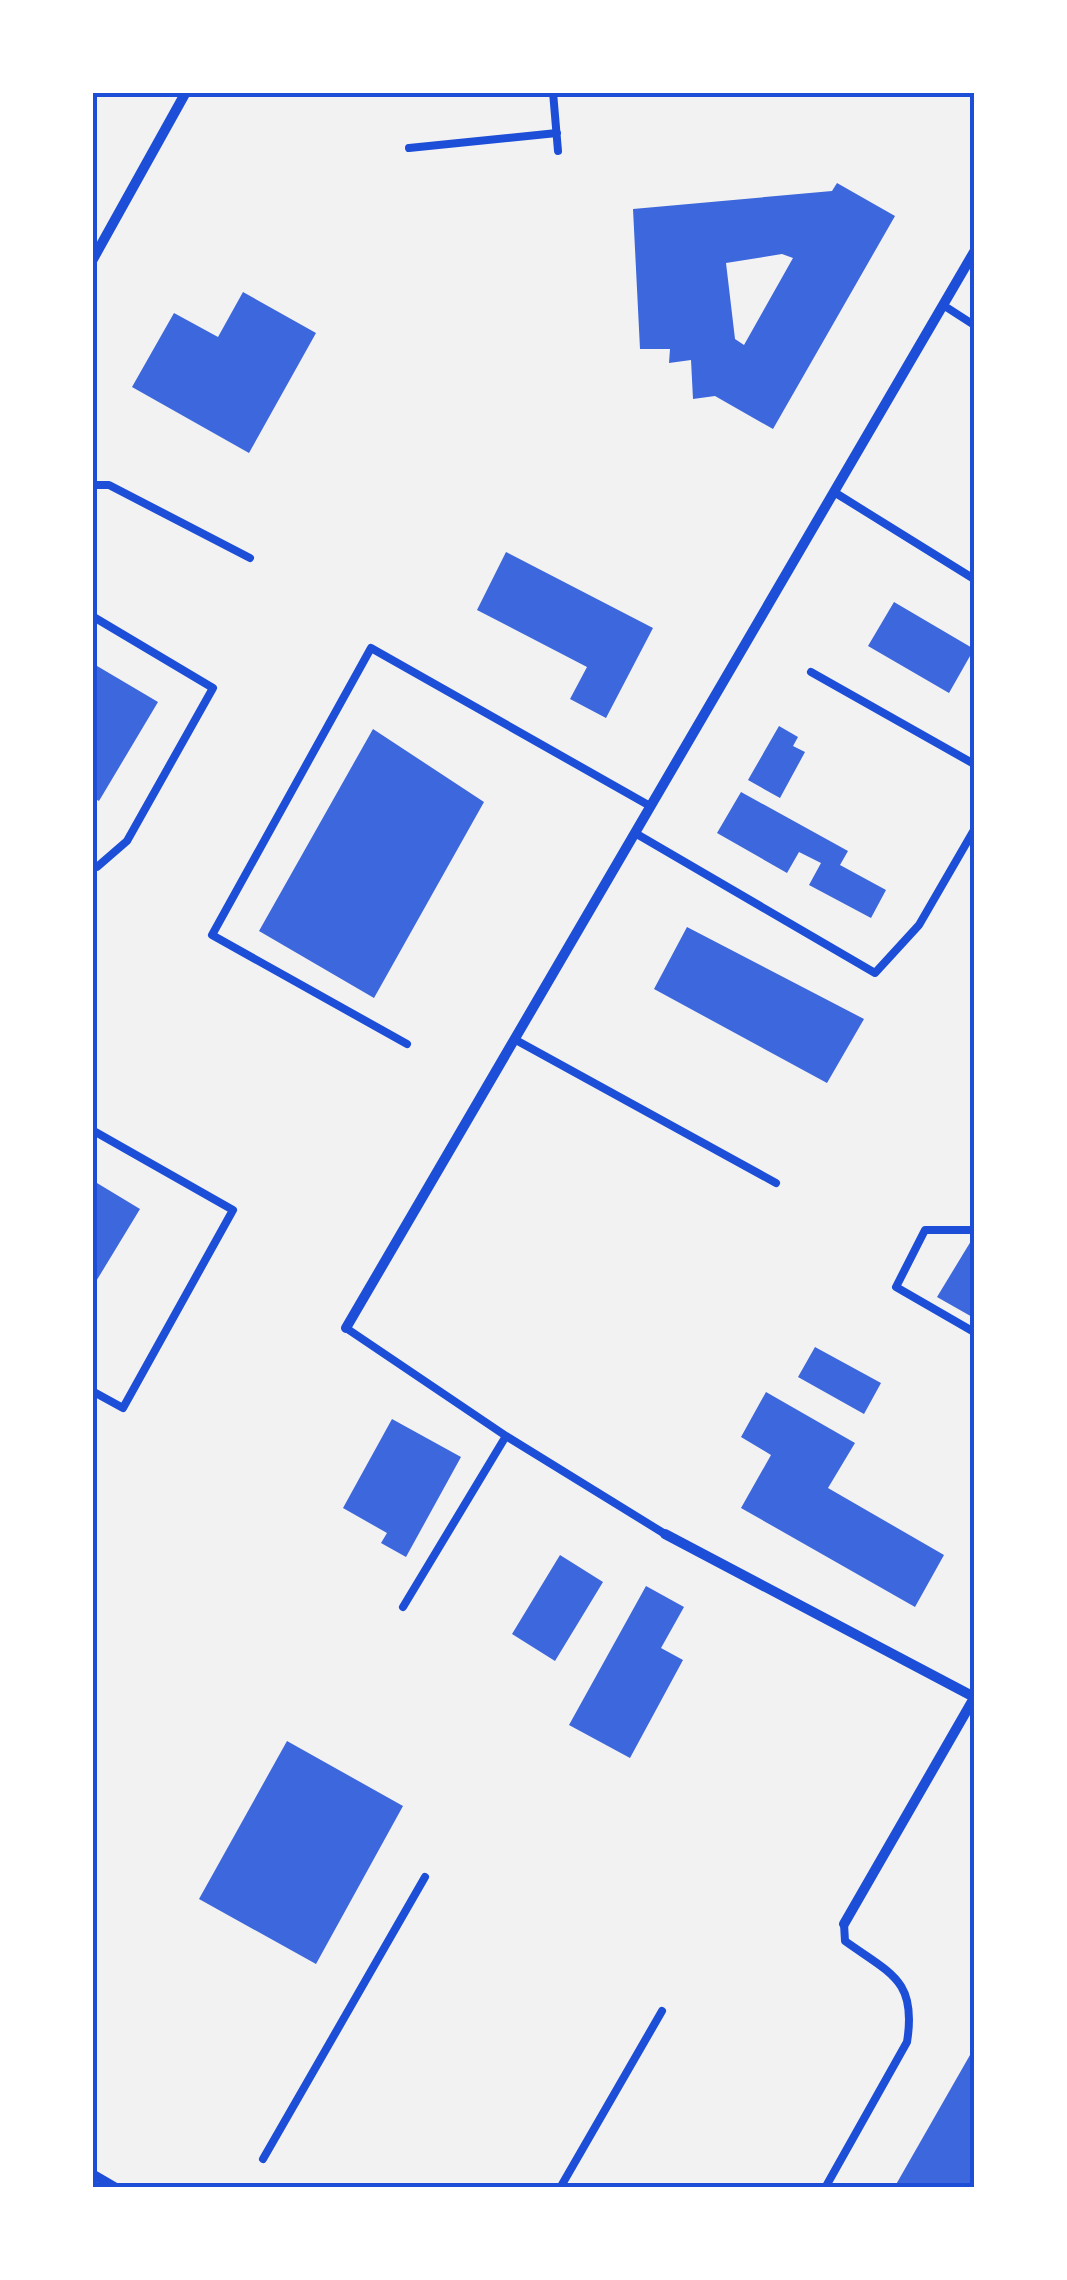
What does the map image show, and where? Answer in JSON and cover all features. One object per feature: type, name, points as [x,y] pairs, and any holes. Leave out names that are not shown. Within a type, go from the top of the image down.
[{"type":"street","points":[[92,261],[186,92]]},
{"type":"street","points":[[346,1328],[974,252]]},
{"type":"street","points":[[666,1534],[974,1698],[844,1924]]},
{"type":"street","points":[[92,2174],[116,2188]]},
{"type":"lane","points":[[553,92],[558,151]]},
{"type":"lane","points":[[408,148],[557,134]]},
{"type":"lane","points":[[943,305],[974,325]]},
{"type":"lane","points":[[92,486],[108,485],[250,558]]},
{"type":"lane","points":[[834,492],[974,579]]},
{"type":"lane","points":[[92,616],[213,688],[127,842],[97,867],[92,864]]},
{"type":"lane","points":[[408,1044],[212,935],[372,648],[650,806]]},
{"type":"lane","points":[[811,672],[974,764]]},
{"type":"lane","points":[[634,833],[875,972],[919,924],[974,830]]},
{"type":"lane","points":[[514,1039],[776,1183]]},
{"type":"lane","points":[[92,1130],[233,1210],[123,1408],[92,1391]]},
{"type":"lane","points":[[974,1230],[925,1230],[896,1287],[974,1332]]},
{"type":"lane","points":[[346,1328],[506,1436],[666,1534]]},
{"type":"lane","points":[[403,1607],[506,1436]]},
{"type":"lane","points":[[263,2159],[426,1878]]},
{"type":"lane","points":[[824,2188],[907,2042],[911,2016],[908,1994],[885,1970],[845,1941],[844,1924]]},
{"type":"lane","points":[[560,2188],[662,2011]]},
{"type":"building","points":[[837,183],[895,216],[773,429],[715,396],[693,399],[691,360],[669,363],[670,349],[640,349],[633,209],[832,191]],"holes":[[[782,254],[793,258],[744,345],[735,339],[726,263]]]},
{"type":"building","points":[[243,292],[316,333],[249,453],[132,387],[174,313],[218,337]]},
{"type":"building","points":[[506,552],[653,628],[606,718],[570,699],[587,667],[477,610]]},
{"type":"building","points":[[894,602],[974,649],[949,693],[868,646]]},
{"type":"building","points":[[92,663],[158,702],[99,801],[92,797]]},
{"type":"building","points":[[779,726],[798,737],[793,746],[805,752],[780,798],[748,780]]},
{"type":"building","points":[[373,729],[484,802],[374,998],[259,931]]},
{"type":"building","points":[[741,792],[848,851],[840,865],[886,890],[871,918],[809,885],[821,863],[799,852],[787,873],[717,833]]},
{"type":"building","points":[[687,927],[864,1019],[827,1083],[654,989]]},
{"type":"building","points":[[92,1180],[140,1209],[92,1288]]},
{"type":"building","points":[[971,1241],[974,1243],[974,1318],[937,1297]]},
{"type":"building","points":[[815,1347],[881,1383],[864,1414],[798,1377]]},
{"type":"building","points":[[766,1392],[855,1443],[828,1488],[944,1555],[915,1607],[741,1508],[771,1455],[741,1437]]},
{"type":"building","points":[[392,1419],[461,1457],[406,1557],[381,1543],[387,1533],[343,1508]]},
{"type":"building","points":[[560,1555],[603,1582],[555,1661],[512,1634]]},
{"type":"building","points":[[646,1586],[684,1607],[661,1648],[683,1660],[630,1758],[569,1725]]},
{"type":"building","points":[[287,1741],[403,1806],[316,1964],[199,1899]]},
{"type":"building","points":[[970,2055],[974,2057],[974,2188],[894,2188]]}]
